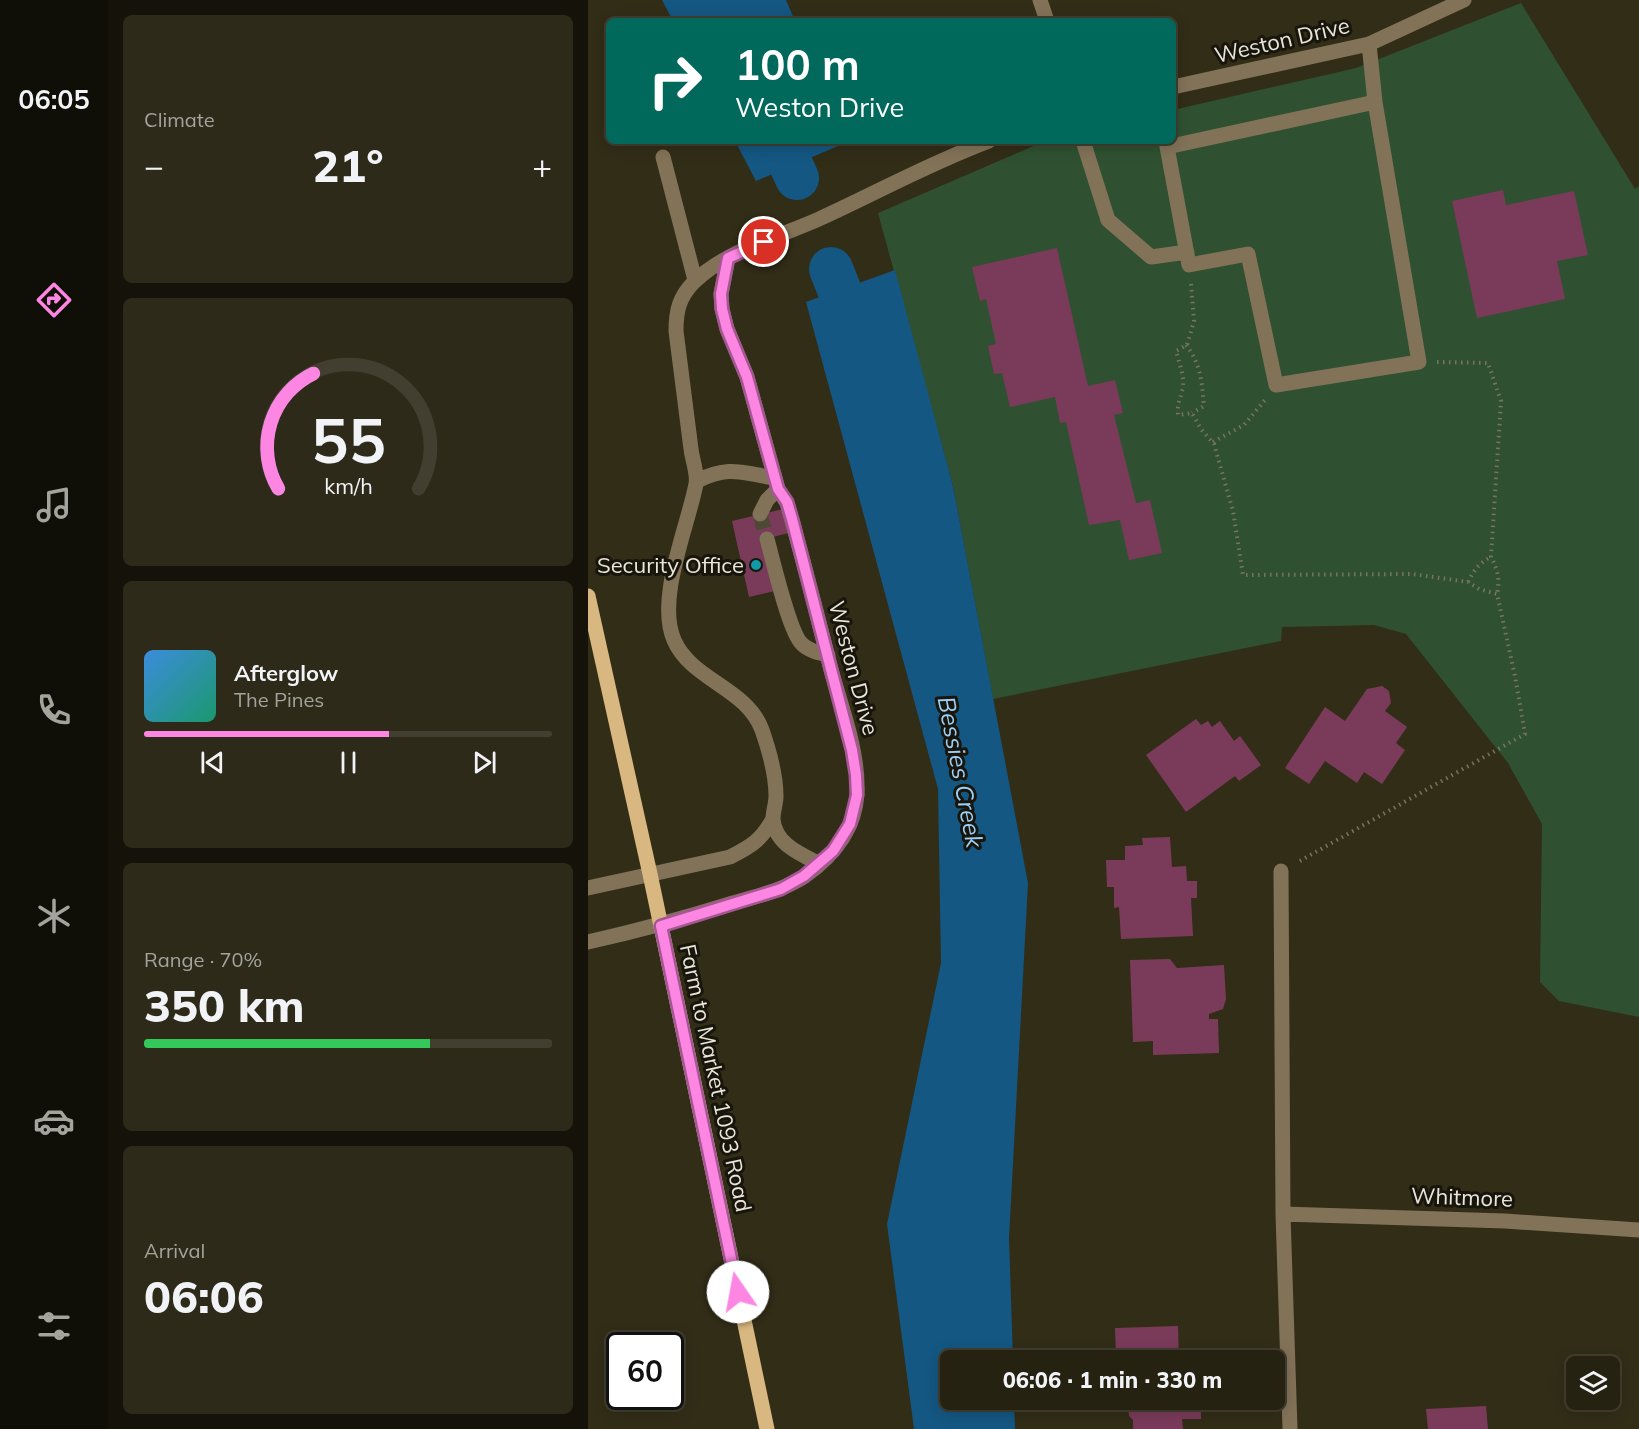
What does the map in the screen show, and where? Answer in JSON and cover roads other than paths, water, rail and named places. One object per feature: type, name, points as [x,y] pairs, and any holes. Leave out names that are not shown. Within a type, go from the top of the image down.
[{"type":"main road","name":"Farm to Market 1093 Road","points":[[588,596],[650,874],[767,1429]]},
{"type":"street","points":[[1040,0],[1046,18]]},
{"type":"street","name":"Weston Drive","points":[[1176,86],[1369,44],[1464,0]]},
{"type":"street","points":[[1084,144],[1108,220],[1151,257],[1188,258],[1248,254],[1276,385],[1419,362],[1374,102],[1369,44]]},
{"type":"street","points":[[1188,258],[1167,147],[1374,102]]},
{"type":"street","points":[[588,888],[730,857],[751,847],[764,836],[773,819],[776,796],[761,727],[751,710],[683,654],[674,640],[669,619],[675,568],[697,481],[678,343],[676,311],[682,295],[695,280],[728,258],[981,144]]},
{"type":"street","points":[[663,157],[695,280]]},
{"type":"street","name":"Weston Drive","points":[[588,942],[661,926],[781,889],[820,864],[843,838],[850,824],[857,795],[852,750],[787,502],[777,483],[747,377],[727,329],[722,309],[721,294],[728,258]]},
{"type":"street","points":[[697,481],[716,472],[734,471],[777,483],[760,514]]},
{"type":"street","points":[[767,539],[785,606],[800,643],[810,650],[828,655]]},
{"type":"street","points":[[773,819],[779,835],[792,851],[820,864]]},
{"type":"street","points":[[1281,871],[1283,1214],[1290,1429]]},
{"type":"street","name":"Whitmore","points":[[1283,1214],[1505,1221],[1639,1230]]},
{"type":"water","points":[[662,0],[786,0],[794,18],[671,18]]},
{"type":"water","points":[[737,144],[843,144],[756,181]]},
{"type":"water","points":[[895,270],[953,486],[1028,883],[1009,1238],[1013,1350],[940,1350],[940,1410],[1014,1410],[1015,1429],[914,1429],[887,1224],[941,963],[938,789],[806,302]]},
{"type":"waterway","name":"Bessies Creek","points":[[781,144],[797,178]]},
{"type":"waterway","name":"Bessies Creek","points":[[831,269],[861,344]]},
{"type":"tunnel","points":[[760,514],[767,539]]},
{"type":"place","name":"Security Office","points":[[756,565]]}]
